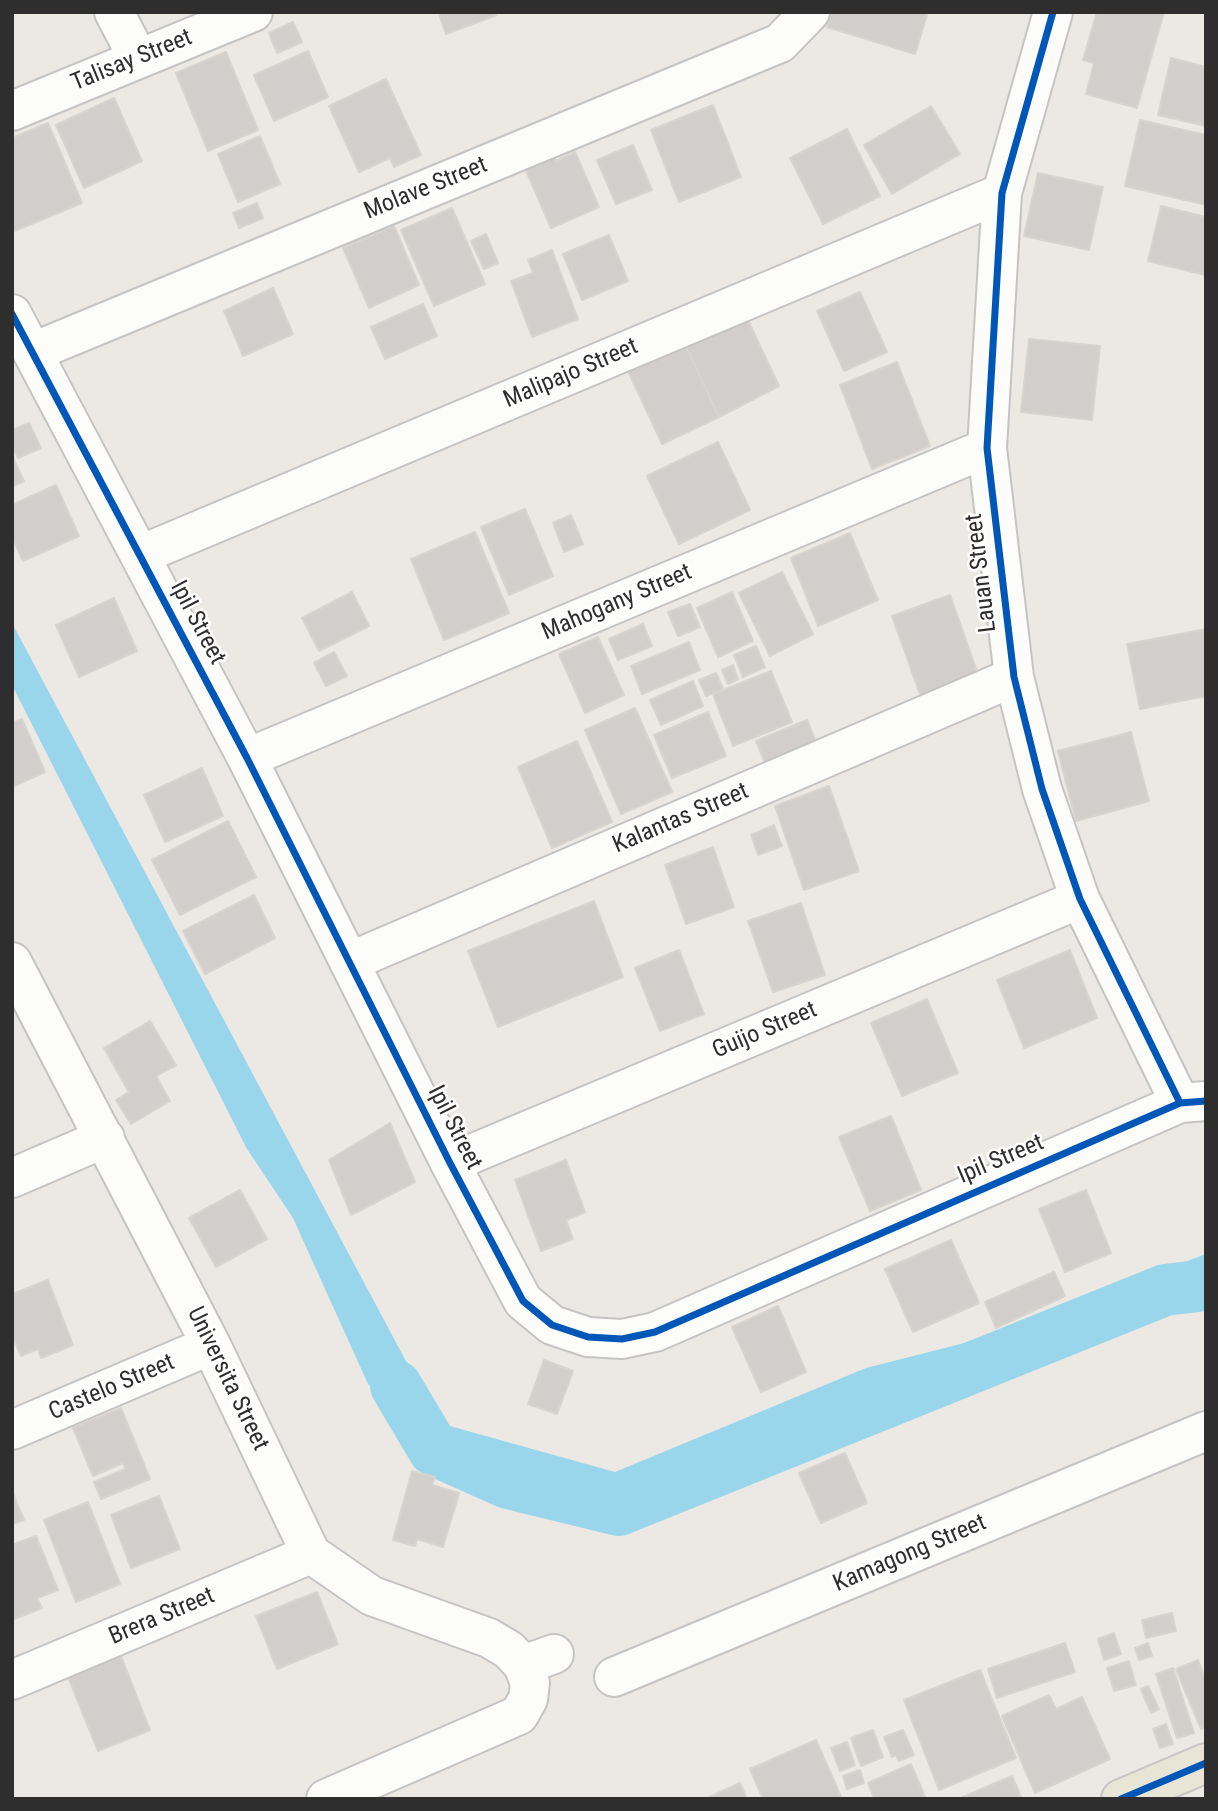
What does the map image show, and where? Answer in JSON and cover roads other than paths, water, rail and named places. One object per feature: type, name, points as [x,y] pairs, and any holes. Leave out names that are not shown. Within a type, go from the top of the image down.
[{"type":"main road","points":[[1121,1799],[1206,1762]]},
{"type":"street","points":[[114,12],[138,58]]},
{"type":"street","name":"Talisay Street","points":[[12,111],[253,12]]},
{"type":"street","name":"Molave Street","points":[[33,352],[780,43],[810,12]]},
{"type":"street","name":"Lauan Street","points":[[1052,12],[1002,193],[987,448],[1014,677],[1042,789],[1080,899],[1193,1102]]},
{"type":"street","name":"Malipajo Street","points":[[140,555],[1002,193]]},
{"type":"street","name":"Ipil Street","points":[[12,314],[247,758],[450,1163],[523,1301],[552,1325],[588,1337],[622,1339],[655,1332],[1193,1102]]},
{"type":"street","name":"Mahogany Street","points":[[247,758],[987,448]]},
{"type":"street","name":"Kalantas Street","points":[[349,962],[1014,677]]},
{"type":"street","name":"Guijo Street","points":[[450,1163],[1080,899]]},
{"type":"street","name":"Universita Street","points":[[12,962],[211,1345],[311,1554],[372,1596],[489,1638],[509,1650],[538,1660],[528,1699],[519,1715],[326,1799]]},
{"type":"street","points":[[12,1178],[105,1138]]},
{"type":"street","name":"Castelo Street","points":[[12,1430],[211,1345]]},
{"type":"street","name":"Kamagong Street","points":[[614,1677],[1206,1431]]},
{"type":"street","name":"Brera Street","points":[[12,1681],[311,1554]]},
{"type":"water","points":[[12,623],[439,1423],[615,1472],[866,1368],[984,1338],[1206,1254],[1206,1286],[1150,1290],[639,1507],[567,1509],[424,1443],[368,1384],[293,1218],[247,1149],[12,685]]},
{"type":"waterway","points":[[396,1386],[434,1450],[508,1483],[619,1510],[1165,1290],[1206,1285]]}]
